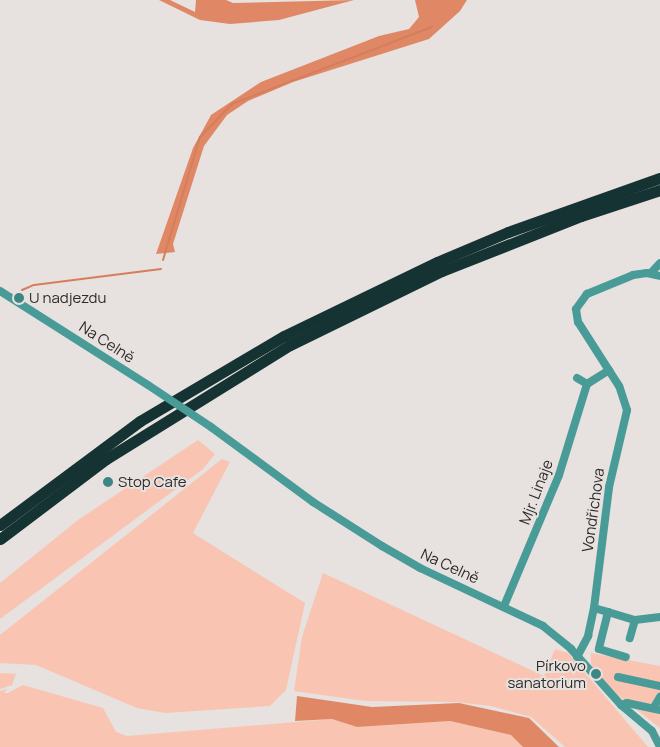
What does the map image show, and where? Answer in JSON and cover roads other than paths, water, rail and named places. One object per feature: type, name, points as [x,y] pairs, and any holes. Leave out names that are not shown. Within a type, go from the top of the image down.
[{"type":"highway","points":[[0,525],[140,421],[284,336],[437,262],[525,226],[660,178]]},
{"type":"highway","points":[[0,539],[106,459],[290,345],[460,264],[572,219],[660,190]]},
{"type":"street","points":[[660,263],[652,273],[660,276]]},
{"type":"street","name":"Vondřichova","points":[[577,657],[588,636],[594,608],[609,487],[627,419],[623,394],[578,322],[578,305],[587,294],[633,275],[652,273]]},
{"type":"street","name":"Na Celně","points":[[0,291],[211,427],[313,502],[382,546],[420,568],[543,626],[577,657],[621,705],[652,731],[660,746]]},
{"type":"street","points":[[577,378],[586,384],[609,370]]},
{"type":"street","name":"Mjr. Linaje","points":[[504,606],[555,484],[586,384]]},
{"type":"street","points":[[594,608],[635,620],[660,617]]},
{"type":"street","points":[[608,612],[599,650],[626,657]]},
{"type":"street","points":[[630,638],[635,620]]},
{"type":"street","points":[[618,677],[660,686]]},
{"type":"street","points":[[621,705],[657,709],[660,696]]},
{"type":"waterway","points":[[163,260],[200,137],[232,104],[432,27]]},
{"type":"waterway","points":[[22,290],[34,285],[161,269]]},
{"type":"place","name":"U nadjezdu","points":[[19,298]]},
{"type":"place","name":"Stop Cafe","points":[[108,482]]},
{"type":"place","name":"Pírkovo sanatorium","points":[[596,674]]}]
